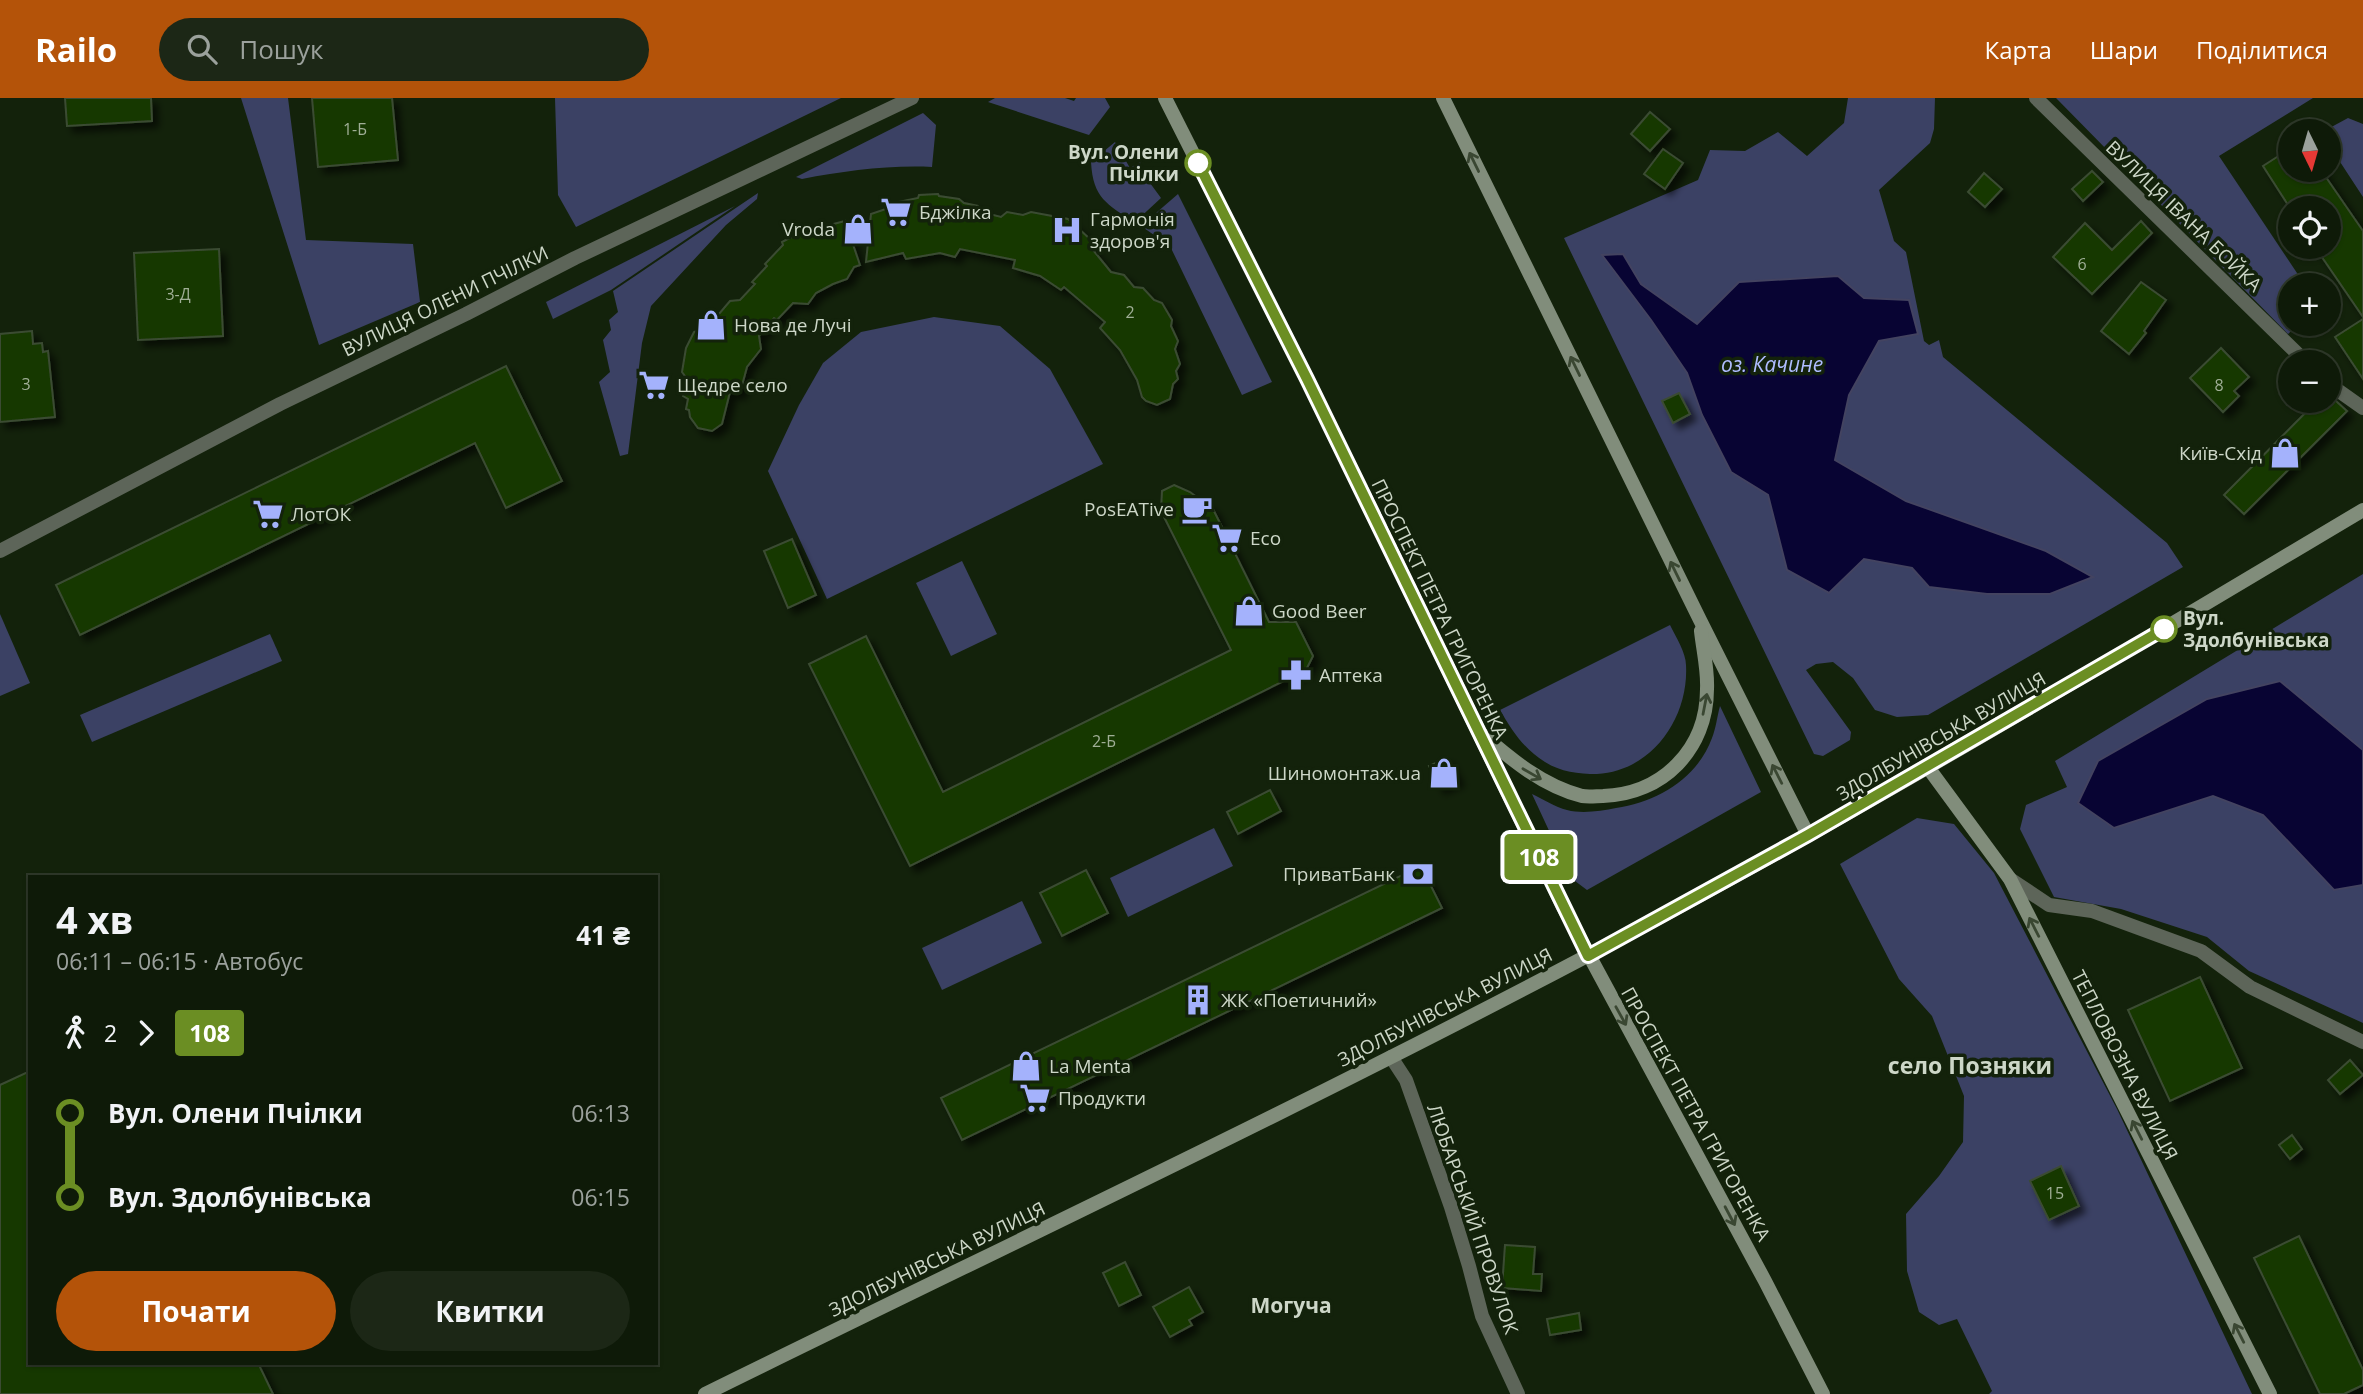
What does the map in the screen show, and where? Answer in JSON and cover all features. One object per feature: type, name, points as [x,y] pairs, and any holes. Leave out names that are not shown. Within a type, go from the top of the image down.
[{"type":"main road","name":"ПРОСПЕКТ ПЕТРА ГРИГОРЕНКА","points":[[1165,98],[1307,379],[1588,956],[1765,1281],[1823,1394]]},
{"type":"main road","points":[[1443,98],[1808,835]]},
{"type":"main road","name":"ЗДОЛБУНІВСЬКА ВУЛИЦЯ","points":[[705,1394],[1391,1057],[1588,956],[1808,835],[2363,510]]},
{"type":"main road","points":[[1479,731],[1517,765],[1548,783],[1584,796],[1623,795],[1649,786],[1673,771],[1699,734],[1707,690],[1700,621]]},
{"type":"main road","name":"ТЕПЛОВОЗНА ВУЛИЦЯ","points":[[1927,766],[2010,879],[2270,1394]]},
{"type":"street","name":"ВУЛИЦЯ ОЛЕНИ ПЧІЛКИ","points":[[0,551],[280,404],[587,252],[912,98]]},
{"type":"street","name":"ВУЛИЦЯ ІВАНА БОЙКА","points":[[2036,98],[2294,350]]},
{"type":"street","points":[[2341,392],[2363,408]]},
{"type":"street","points":[[2010,879],[2049,905],[2092,912],[2201,951],[2250,987],[2363,1042]]},
{"type":"street","name":"ЛЮБАРСЬКИЙ ПРОВУЛОК","points":[[1391,1057],[1406,1080],[1451,1207],[1482,1316],[1518,1394]]},
{"type":"shaded area","points":[[241,98],[288,98],[306,240],[413,244],[420,302],[319,345]]},
{"type":"shaded area","points":[[555,98],[841,98],[576,227],[558,195]]},
{"type":"shaded area","points":[[995,98],[1065,98],[1074,101],[1076,98],[1105,98],[1110,107],[1089,135],[988,102]]},
{"type":"shaded area","points":[[1848,98],[1935,98],[1934,129],[1930,143],[1879,190],[1894,241],[1906,252],[1924,341],[1929,345],[1939,340],[1943,357],[2167,543],[2183,567],[1928,715],[1897,717],[1875,710],[1853,678],[1833,662],[1816,664],[1806,670],[1851,732],[1850,740],[1823,756],[1814,754],[1564,238],[1698,180],[1710,150],[1745,151],[1778,132],[1807,156],[1844,123]]},
{"type":"shaded area","points":[[2056,98],[2313,98],[2219,156],[2278,244],[2278,259],[2288,259],[2297,273],[2278,273],[2278,324]]},
{"type":"shaded area","points":[[923,113],[936,125],[932,167],[883,168],[802,179],[796,177]]},
{"type":"shaded area","points":[[2348,118],[2363,124],[2363,197],[2342,165],[2342,121]]},
{"type":"shaded area","points":[[1115,142],[1130,168],[1140,162],[1161,198],[1134,223],[1103,199],[1092,174],[1091,162]]},
{"type":"shaded area","points":[[758,193],[757,199],[726,225],[651,306],[642,343],[628,454],[620,456],[599,382],[610,372],[603,340],[611,330],[609,320],[618,312],[613,291]]},
{"type":"shaded area","points":[[1178,194],[1272,382],[1242,395],[1170,246],[1141,226]]},
{"type":"shaded area","points":[[735,206],[611,290],[553,319],[546,302]]},
{"type":"shaded area","points":[[934,317],[1000,326],[1050,369],[1103,464],[827,599],[768,471],[799,405],[823,363],[861,332]]},
{"type":"shaded area","points":[[962,561],[997,634],[951,656],[916,583]]},
{"type":"shaded area","points":[[2363,574],[2363,1023],[2249,971],[2207,937],[2121,909],[2054,897],[2020,829],[2026,805],[2067,787],[2055,761]]},
{"type":"shaded area","points":[[0,614],[30,683],[0,696]]},
{"type":"shaded area","points":[[1670,625],[1686,660],[1681,704],[1674,722],[1663,738],[1635,763],[1617,771],[1597,774],[1576,773],[1557,768],[1538,757],[1525,745],[1500,710]]},
{"type":"shaded area","points":[[270,634],[282,661],[92,742],[80,715]]},
{"type":"shaded area","points":[[1720,706],[1761,792],[1587,890],[1571,878],[1532,794],[1563,809],[1585,812],[1631,805],[1660,794],[1686,777],[1705,753]]},
{"type":"shaded area","points":[[1917,818],[1954,824],[1994,873],[2117,1109],[2252,1394],[1989,1394],[1992,1391],[1957,1319],[1939,1325],[1919,1312],[1907,1271],[1906,1214],[1939,1176],[1963,1142],[1964,1096],[1932,1016],[1899,979],[1840,864]]},
{"type":"shaded area","points":[[1214,828],[1233,866],[1128,917],[1110,878]]},
{"type":"shaded area","points":[[1022,901],[1042,943],[942,990],[922,948]]},
{"type":"water","name":"оз. Качине","points":[[1623,254],[1641,284],[1697,324],[1739,282],[1838,276],[1864,298],[1909,300],[1918,334],[1879,341],[1849,395],[1835,460],[1906,501],[2046,551],[2093,577],[2050,594],[1987,594],[1929,587],[1912,568],[1864,559],[1829,593],[1787,570],[1768,495],[1731,472],[1702,415],[1687,373],[1602,255]]},
{"type":"water","points":[[2280,681],[2363,750],[2363,885],[2334,890],[2263,815],[2213,796],[2114,828],[2078,803],[2098,761],[2207,699]]},
{"type":"building","points":[[65,98],[151,98],[152,121],[67,126]]},
{"type":"building","points":[[312,98],[392,98],[398,160],[318,167]]},
{"type":"building","points":[[1650,112],[1670,129],[1650,151],[1631,134]]},
{"type":"building","points":[[1663,149],[1683,163],[1665,189],[1644,174]]},
{"type":"building","points":[[2278,156],[2278,182],[2329,182],[2339,196],[2282,196],[2263,166]]},
{"type":"building","points":[[2092,171],[2103,182],[2083,201],[2072,189]]},
{"type":"building","points":[[1984,173],[2002,189],[1985,207],[1968,192]]},
{"type":"building","points":[[938,194],[959,199],[978,206],[981,212],[1001,217],[1007,212],[1023,215],[1031,212],[1068,219],[1090,239],[1093,250],[1111,272],[1124,275],[1134,287],[1143,288],[1154,300],[1162,303],[1172,320],[1171,326],[1178,341],[1175,349],[1180,364],[1176,371],[1178,379],[1173,384],[1170,399],[1157,405],[1146,401],[1120,350],[1100,328],[1105,322],[1064,287],[1061,290],[1040,276],[1013,268],[1015,260],[960,249],[955,257],[940,253],[906,259],[903,253],[866,262],[871,214],[892,207],[894,203],[918,198],[919,195]]},
{"type":"building","points":[[2341,199],[2363,231],[2363,317],[2341,285],[2341,273],[2333,273],[2323,259],[2341,259]]},
{"type":"building","points":[[845,221],[860,265],[854,267],[847,279],[816,293],[808,304],[793,303],[777,320],[774,318],[759,336],[761,349],[747,367],[740,393],[730,392],[722,424],[712,431],[698,428],[686,409],[688,399],[683,396],[685,376],[682,372],[686,348],[694,332],[711,314],[719,314],[730,301],[740,300],[755,284],[752,282],[783,245],[782,242],[799,233]]},
{"type":"building","points":[[2141,221],[2152,233],[2092,294],[2053,257],[2085,223],[2112,250]]},
{"type":"building","points":[[219,249],[223,336],[138,340],[134,253]]},
{"type":"building","points":[[2141,282],[2166,300],[2144,331],[2146,333],[2129,354],[2101,331]]},
{"type":"building","points":[[2363,319],[2363,379],[2335,337],[2341,336],[2341,333]]},
{"type":"building","points":[[32,331],[33,344],[42,343],[43,352],[48,351],[55,417],[0,422],[0,334]]},
{"type":"building","points":[[2221,348],[2249,377],[2234,391],[2239,396],[2223,412],[2190,378]]},
{"type":"building","points":[[506,366],[562,481],[506,508],[475,443],[80,635],[56,585]]},
{"type":"building","points":[[1679,393],[1690,414],[1673,423],[1662,401]]},
{"type":"building","name":"Київ-Схід","points":[[2341,406],[2347,411],[2244,514],[2224,495],[2305,413],[2341,413]]},
{"type":"building","points":[[1174,485],[1190,492],[1213,509],[1269,622],[1296,622],[1313,656],[1306,670],[910,866],[809,664],[866,636],[943,792],[1231,650],[1161,511],[1162,491]]},
{"type":"building","points":[[792,539],[816,595],[788,608],[764,551]]},
{"type":"building","name":"Шиномонтаж.ua","points":[[1447,758],[1458,780],[1439,788],[1429,766]]},
{"type":"building","points":[[1270,790],[1281,811],[1238,834],[1227,812]]},
{"type":"building","name":"ЖК «Поетичний»","points":[[1421,866],[1442,908],[962,1140],[941,1098]]},
{"type":"building","points":[[1086,870],[1108,913],[1062,936],[1040,893]]},
{"type":"building","points":[[2200,977],[2242,1068],[2170,1101],[2128,1010]]},
{"type":"building","points":[[2350,1060],[2363,1075],[2340,1094],[2328,1080]]},
{"type":"building","points":[[28,1072],[28,1365],[259,1365],[273,1394],[0,1394],[0,1085]]},
{"type":"building","points":[[2292,1135],[2302,1149],[2290,1159],[2279,1145]]},
{"type":"building","points":[[2061,1166],[2079,1206],[2049,1220],[2030,1181]]},
{"type":"building","points":[[2299,1236],[2363,1370],[2363,1385],[2344,1394],[2320,1394],[2254,1258]]},
{"type":"building","points":[[1505,1245],[1535,1247],[1533,1274],[1542,1274],[1541,1291],[1502,1288]]},
{"type":"building","points":[[1125,1262],[1141,1295],[1119,1306],[1103,1273]]},
{"type":"building","points":[[1189,1287],[1203,1312],[1189,1320],[1192,1325],[1170,1337],[1153,1307]]},
{"type":"building","points":[[1579,1313],[1581,1330],[1550,1335],[1547,1319]]},
{"type":"bus line","name":"108","points":[[1198,163],[1307,379],[1588,956],[1808,835],[2164,629]]},
{"type":"place","name":"Вул. Олени Пчілки","points":[[1198,163]]},
{"type":"place","name":"Бджілка","points":[[896,212]]},
{"type":"place","name":"Vroda","points":[[858,229]]},
{"type":"place","name":"Гармонія здоров'я","points":[[1067,230]]},
{"type":"place","name":"Нова де Лучі","points":[[711,325]]},
{"type":"place","name":"Щедре село","points":[[654,385]]},
{"type":"place","name":"Київ-Схід","points":[[2285,453]]},
{"type":"place","name":"PosEATive","points":[[1197,509]]},
{"type":"place","name":"ЛотОК","points":[[268,514]]},
{"type":"place","name":"Eco","points":[[1227,538]]},
{"type":"place","name":"Good Beer","points":[[1249,611]]},
{"type":"place","name":"Вул. Здолбунівська","points":[[2164,629]]},
{"type":"place","name":"Аптека","points":[[1296,675]]},
{"type":"place","name":"Шиномонтаж.ua","points":[[1444,773]]},
{"type":"place","name":"ПриватБанк","points":[[1418,874]]},
{"type":"place","name":"ЖК «Поетичний»","points":[[1198,1000]]},
{"type":"place","name":"La Menta","points":[[1026,1066]]},
{"type":"place","name":"Продукти","points":[[1035,1098]]},
{"type":"district","name":"село Позняки","points":[[1970,1066]]},
{"type":"district","name":"Могуча","points":[[1291,1306]]}]
